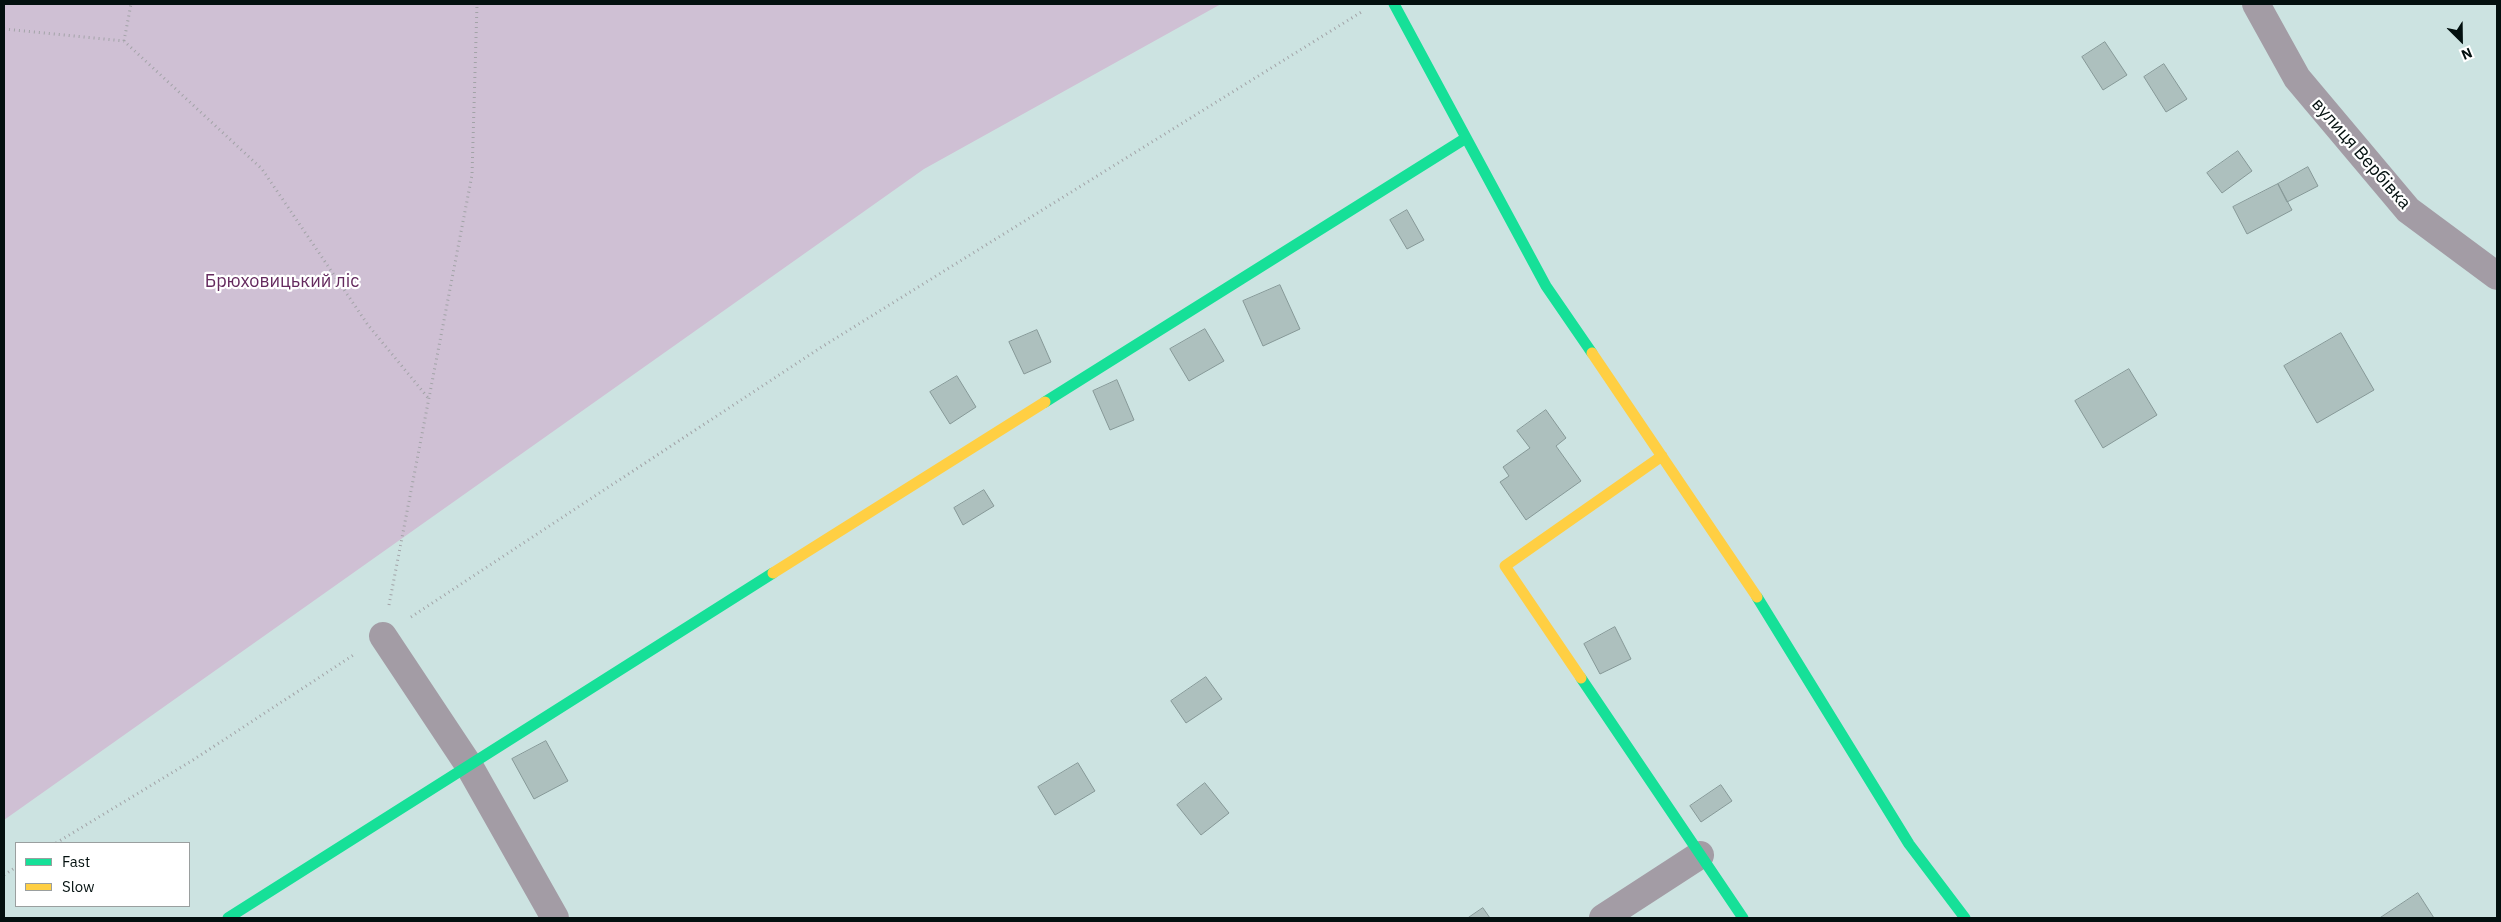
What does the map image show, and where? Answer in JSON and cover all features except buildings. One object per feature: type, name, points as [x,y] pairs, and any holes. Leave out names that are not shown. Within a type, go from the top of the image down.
[{"type":"street","points":[[1394,4],[1546,286],[1745,577],[1909,844],[1965,918]]},
{"type":"street","name":"вулиця Вербівка","points":[[2256,4],[2297,78],[2408,210],[2497,276]]},
{"type":"street","points":[[228,918],[468,764],[1466,138]]},
{"type":"street","points":[[1662,456],[1506,566],[1743,918]]},
{"type":"street","points":[[383,636],[468,764],[555,918]]},
{"type":"street","points":[[1603,918],[1700,855]]},
{"type":"path","points":[[124,41],[131,4]]},
{"type":"path","points":[[383,636],[472,175],[477,4]]},
{"type":"path","points":[[58,842],[193,760],[820,348],[1365,9]]},
{"type":"path","points":[[4,29],[124,41],[262,169],[368,325],[429,398]]},
{"type":"path","points":[[4,875],[15,868]]},
{"type":"green space","name":"Брюховицький ліс","points":[[4,4],[1221,4],[924,169],[4,820]]},
{"type":"traffic: fast","points":[[1394,4],[1546,286],[1592,353]]},
{"type":"traffic: fast","points":[[1045,402],[1466,138]]},
{"type":"traffic: fast","points":[[228,918],[773,573]]},
{"type":"traffic: fast","points":[[1757,597],[1909,844],[1965,918]]},
{"type":"traffic: fast","points":[[1581,678],[1743,918]]},
{"type":"traffic: slow","points":[[1592,353],[1757,597]]},
{"type":"traffic: slow","points":[[773,573],[1045,402]]},
{"type":"traffic: slow","points":[[1581,678],[1505,566],[1662,456]]}]
